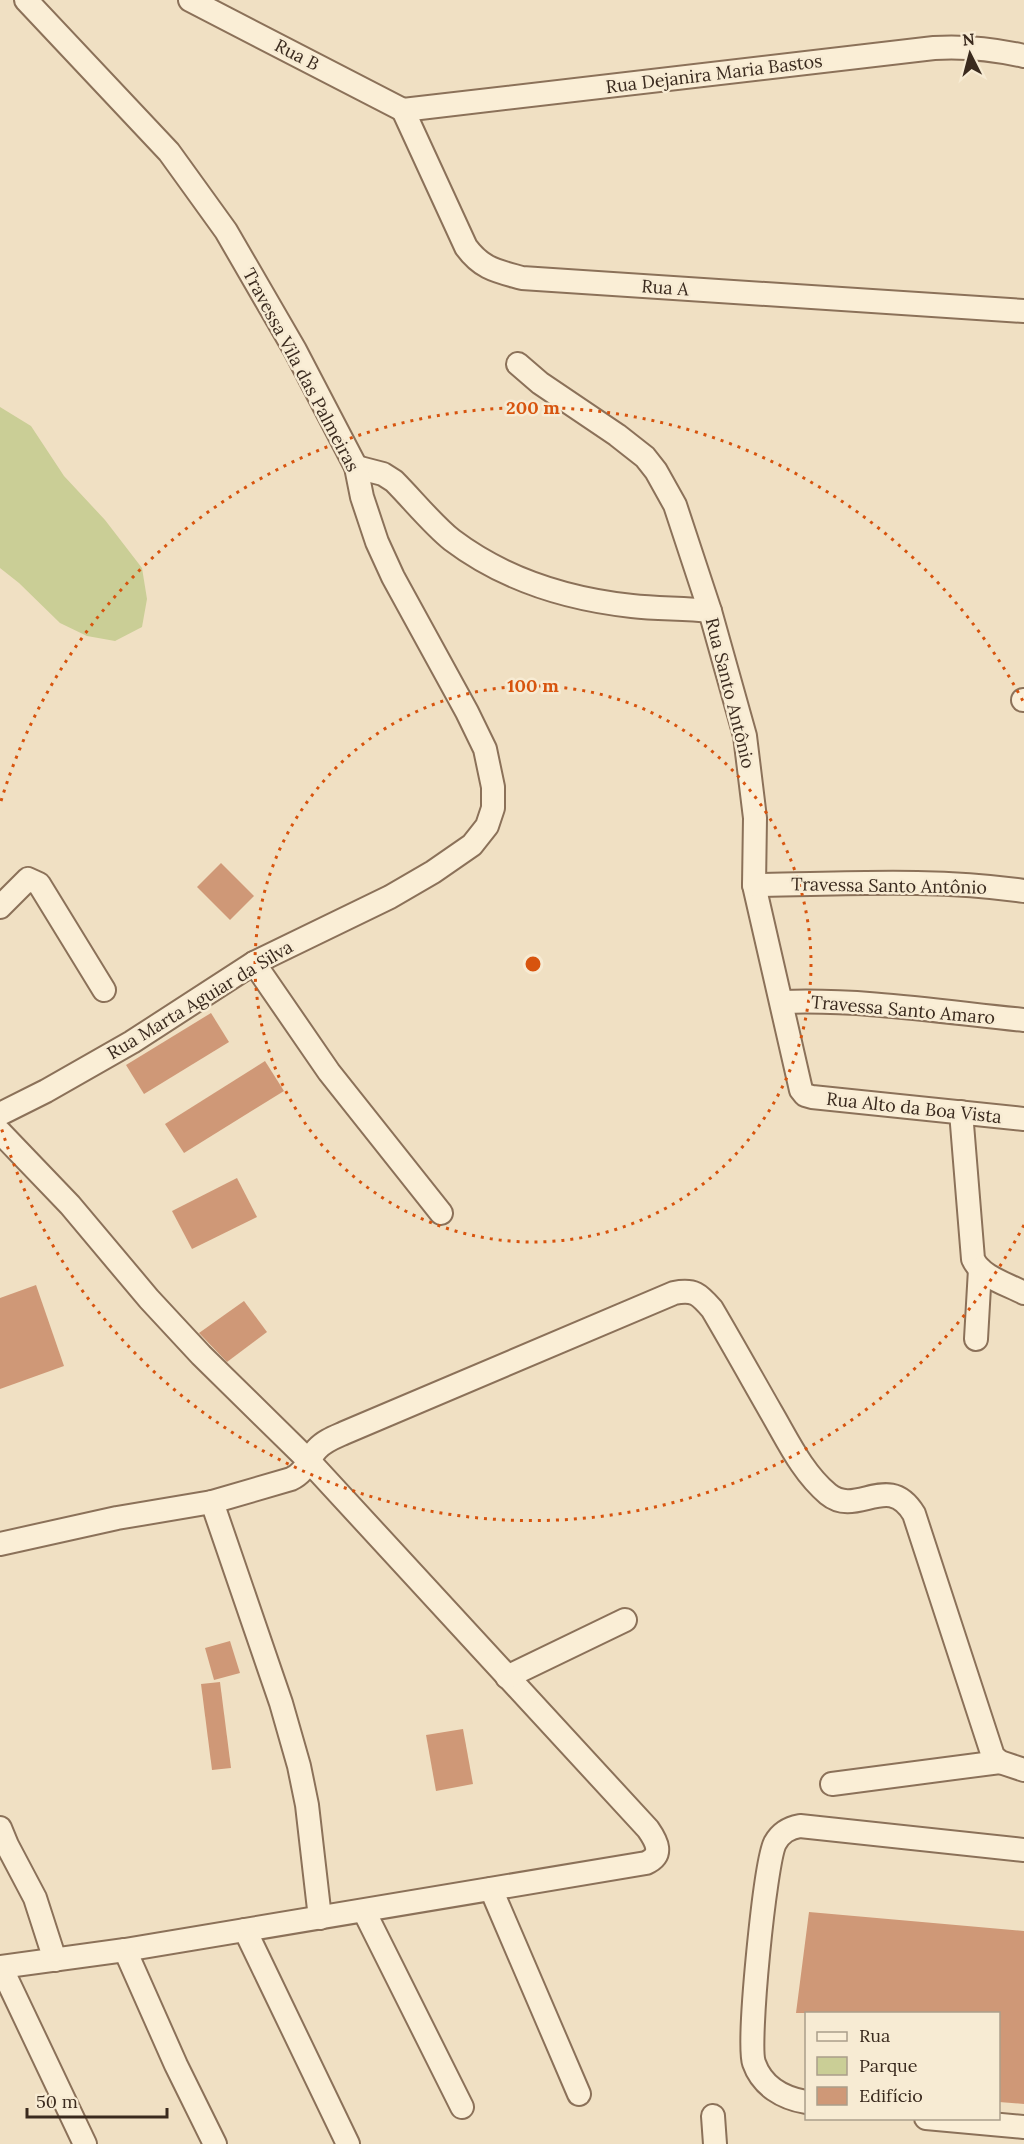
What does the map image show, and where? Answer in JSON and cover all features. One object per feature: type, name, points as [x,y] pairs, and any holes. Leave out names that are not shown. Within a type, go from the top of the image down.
[{"type":"street","name":"Travessa Vila das Palmeiras","points":[[26,0],[169,152],[226,231],[294,350],[356,467],[362,497],[381,551],[485,749],[493,787],[492,808],[487,826]]},
{"type":"street","name":"Rua B","points":[[190,0],[403,110]]},
{"type":"street","name":"Rua Dejanira Maria Bastos","points":[[403,110],[934,48],[962,46],[988,48],[1024,56]]},
{"type":"street","name":"Rua A","points":[[403,110],[466,247],[476,260],[491,269],[522,278],[1024,311]]},
{"type":"street","name":"Rua Santo Antônio","points":[[518,364],[540,383],[617,435],[645,457],[656,471],[675,505],[734,691],[749,758],[755,818],[754,885],[782,1002],[798,1084],[805,1095]]},
{"type":"street","points":[[356,467],[383,474],[394,481],[450,538],[475,556],[512,577],[559,593],[629,606],[710,611]]},
{"type":"street","name":"Rua Marta Aguiar da Silva","points":[[0,1114],[46,1092],[132,1042],[254,963],[390,897],[472,845],[487,826]]},
{"type":"street","points":[[0,907],[28,879],[39,884],[104,990]]},
{"type":"street","name":"Travessa Santo Antônio","points":[[754,885],[886,882],[950,884],[1024,891]]},
{"type":"street","points":[[254,963],[329,1072],[441,1213]]},
{"type":"street","name":"Travessa Santo Amaro","points":[[782,1002],[830,1001],[1024,1020]]},
{"type":"street","name":"Rua Alto da Boa Vista","points":[[805,1095],[830,1100],[1024,1119]]},
{"type":"street","points":[[961,1112],[976,1262],[976,1339]]},
{"type":"street","points":[[0,1132],[70,1205],[149,1299],[201,1355],[309,1461],[648,1829],[658,1844],[658,1853],[653,1860],[646,1863],[125,1950],[0,1967],[85,2144]]},
{"type":"street","points":[[976,1262],[1024,1293]]},
{"type":"street","points":[[0,1544],[117,1518],[212,1502],[291,1479],[300,1475],[320,1446],[374,1419],[429,1398],[674,1293],[692,1292],[701,1296],[712,1309],[803,1467],[829,1495],[837,1500],[846,1501],[883,1494],[894,1496],[910,1508],[914,1514],[993,1756],[1000,1762],[1024,1770]]},
{"type":"street","points":[[212,1502],[281,1703],[299,1766],[307,1805],[320,1918]]},
{"type":"street","points":[[507,1677],[625,1620]]},
{"type":"street","points":[[832,1784],[1000,1762]]},
{"type":"street","points":[[805,2101],[777,2092],[766,2083],[753,2061],[752,2034],[765,1884],[775,1844],[782,1834],[790,1828],[800,1826],[1024,1850]]},
{"type":"street","points":[[0,1828],[35,1898],[55,1960]]},
{"type":"street","points":[[490,1889],[579,2094]]},
{"type":"street","points":[[364,1911],[462,2107]]},
{"type":"street","points":[[245,1930],[348,2144]]},
{"type":"street","points":[[125,1950],[176,2065],[215,2144]]},
{"type":"street","points":[[713,2116],[715,2144]]},
{"type":"street","points":[[948,2120],[1024,2127]]},
{"type":"green space","points":[[0,407],[31,426],[64,476],[105,520],[142,568],[147,599],[142,627],[115,641],[87,636],[60,623],[0,568]]},
{"type":"building","points":[[221,863],[254,896],[230,920],[197,887]]},
{"type":"building","points":[[211,1013],[229,1042],[144,1094],[126,1065]]},
{"type":"building","points":[[265,1061],[284,1091],[184,1153],[165,1124]]},
{"type":"building","points":[[237,1178],[257,1217],[192,1249],[172,1211]]},
{"type":"building","points":[[36,1285],[64,1366],[0,1389],[0,1298]]},
{"type":"building","points":[[244,1301],[267,1332],[227,1362],[199,1333]]},
{"type":"building","points":[[230,1641],[240,1673],[214,1680],[205,1648]]},
{"type":"building","points":[[220,1682],[231,1768],[212,1770],[201,1684]]},
{"type":"building","points":[[463,1729],[473,1784],[436,1791],[426,1735]]},
{"type":"building","points":[[809,1912],[1024,1931],[1024,2104],[1000,2102],[1000,2012],[796,2013]]}]
